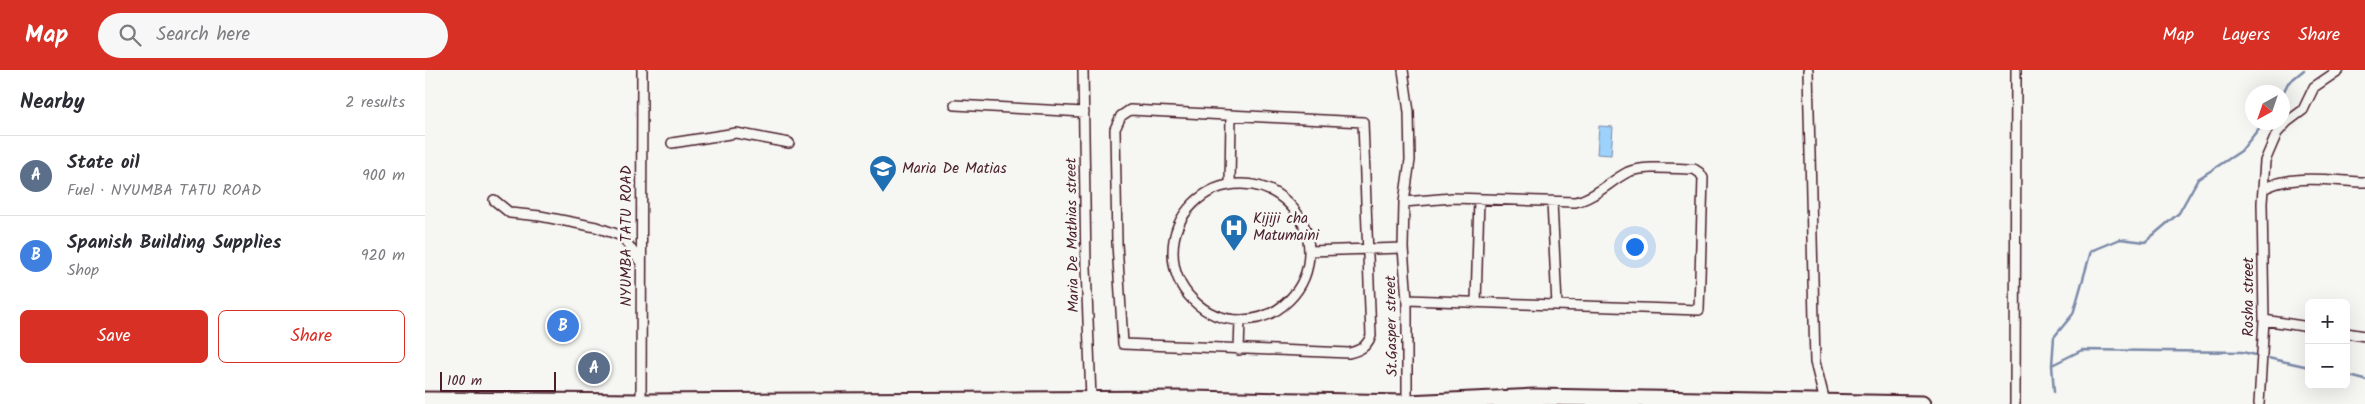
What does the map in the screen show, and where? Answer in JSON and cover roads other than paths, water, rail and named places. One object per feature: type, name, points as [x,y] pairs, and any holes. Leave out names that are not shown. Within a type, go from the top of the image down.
[{"type":"highway","points":[[425,400],[641,403],[1091,399],[1407,403],[1535,400],[1922,404]]},
{"type":"street","name":"NYUMBA TATU ROAD","points":[[641,70],[641,403]]},
{"type":"street","name":"Maria De Mathias street","points":[[1083,70],[1085,237],[1091,399]]},
{"type":"street","name":"St.Gasper street","points":[[1403,70],[1409,112],[1410,160],[1404,202],[1403,248],[1407,300],[1407,403]]},
{"type":"street","points":[[1809,70],[1815,362],[1825,402]]},
{"type":"street","points":[[2015,404],[2016,70]]},
{"type":"street","name":"Rosha street","points":[[2259,404],[2264,320],[2262,208],[2265,160],[2274,137],[2287,122],[2303,110],[2314,87],[2339,70]]},
{"type":"street","points":[[955,105],[1084,112]]},
{"type":"street","points":[[1130,110],[1231,115],[1363,122],[1366,247],[1371,336],[1361,350],[1349,353],[1123,344],[1117,243],[1115,128],[1121,116],[1130,110]]},
{"type":"street","points":[[1230,185],[1231,115]]},
{"type":"street","points":[[672,143],[736,133],[789,143]]},
{"type":"street","points":[[1404,202],[1442,198],[1552,202],[1581,201],[1635,170],[1694,170],[1700,173],[1703,178],[1699,310],[1407,300]]},
{"type":"street","points":[[2263,190],[2275,183],[2294,180],[2365,182]]},
{"type":"street","points":[[1230,185],[1253,185],[1275,193],[1293,208],[1305,228],[1309,250],[1305,274],[1295,294],[1284,306],[1270,314],[1255,319],[1222,318],[1205,310],[1191,298],[1180,283],[1174,266],[1173,248],[1176,230],[1184,213],[1204,195],[1230,185]]},
{"type":"street","points":[[1476,303],[1479,199]]},
{"type":"street","points":[[494,200],[510,213],[540,216],[596,227],[622,236],[641,263]]},
{"type":"street","points":[[1552,202],[1557,305]]},
{"type":"street","points":[[1309,250],[1366,247],[1403,248]]},
{"type":"street","points":[[1239,350],[1240,320]]},
{"type":"street","points":[[2264,320],[2305,326]]},
{"type":"street","points":[[2350,334],[2365,336]]},
{"type":"water","points":[[1599,126],[1613,127],[1611,155],[1597,154]]},
{"type":"waterway","points":[[2287,85],[2304,70]]},
{"type":"waterway","points":[[2052,365],[2054,337],[2073,314],[2091,251],[2120,239],[2145,242],[2179,213],[2198,179],[2241,151],[2258,130]]},
{"type":"waterway","points":[[2054,392],[2052,365],[2082,350],[2242,352],[2256,355]]},
{"type":"waterway","points":[[2268,358],[2305,366]]},
{"type":"waterway","points":[[2350,376],[2365,380]]},
{"type":"place","name":"Maria De Matias","points":[[883,193]]},
{"type":"place","name":"Kijiji cha Matumaini","points":[[1234,252]]},
{"type":"place","name":"Spanish Building Supplies","points":[[563,326]]},
{"type":"place","name":"State oil","points":[[594,368]]}]
